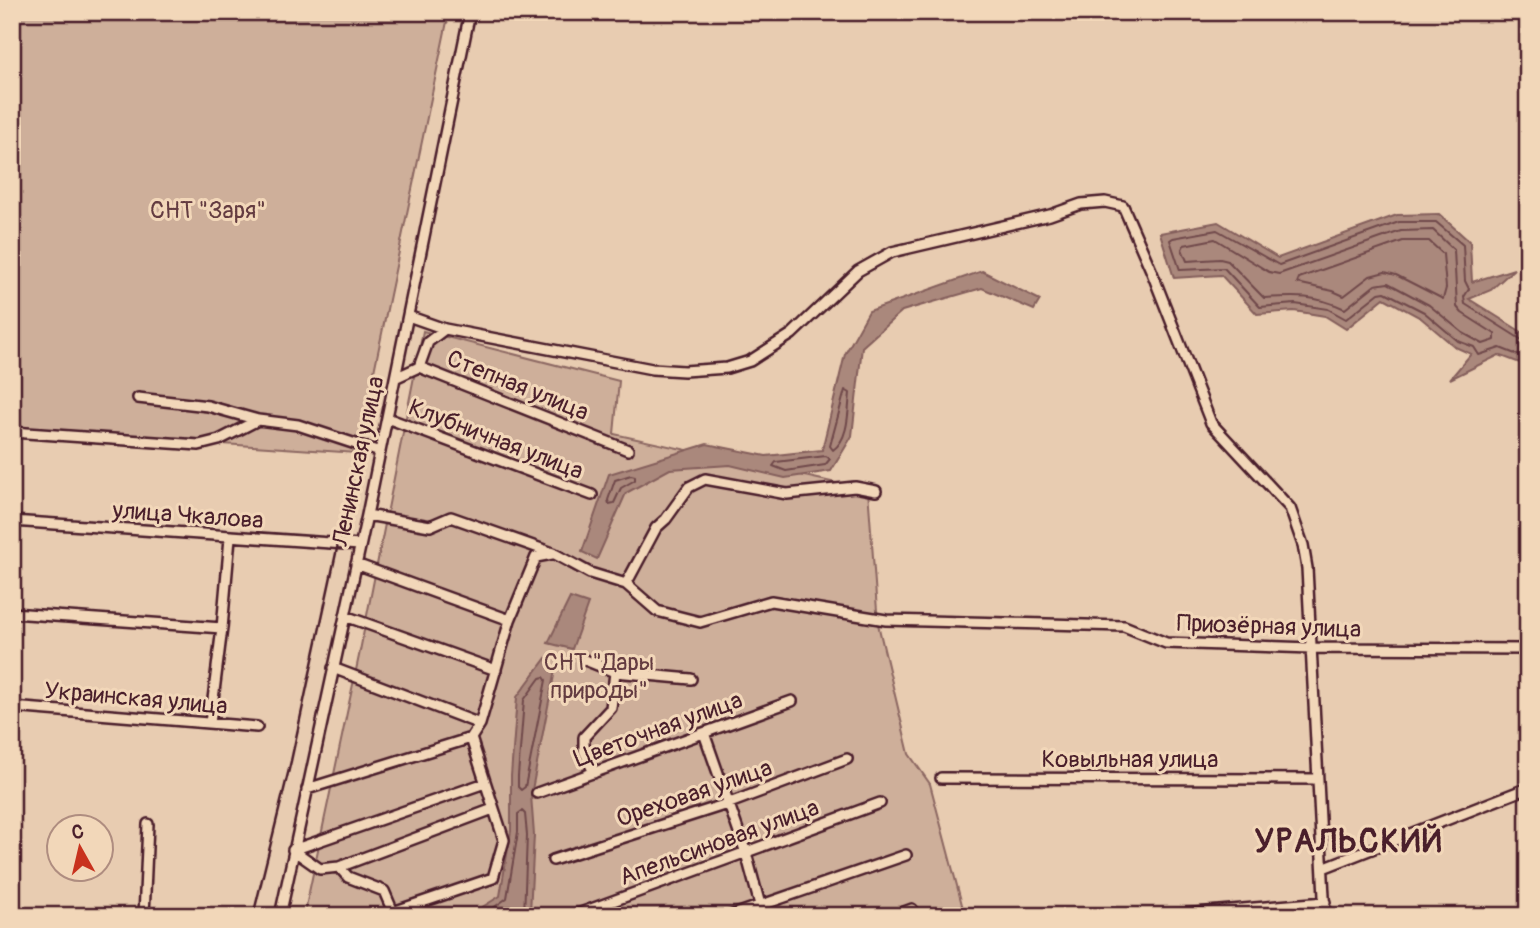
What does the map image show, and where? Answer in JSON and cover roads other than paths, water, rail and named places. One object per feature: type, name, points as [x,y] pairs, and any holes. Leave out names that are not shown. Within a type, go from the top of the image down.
[{"type":"street","name":"Ленинская улица","points":[[280,916],[367,515],[470,12]]},
{"type":"street","points":[[408,316],[445,329],[652,369],[684,371],[727,368],[750,361],[792,334],[858,271],[892,252],[1039,218],[1081,204],[1105,202],[1123,206],[1211,423],[1290,508],[1303,545],[1307,568],[1325,916]]},
{"type":"street","points":[[419,367],[428,342],[445,329]]},
{"type":"street","name":"Степная улица","points":[[395,378],[419,367],[628,450]]},
{"type":"street","points":[[138,398],[208,406],[258,420],[298,425],[380,452]]},
{"type":"street","name":"Клубничная улица","points":[[387,418],[592,495]]},
{"type":"street","points":[[12,432],[199,445],[219,440],[258,420]]},
{"type":"street","points":[[367,515],[430,526],[452,517],[554,553],[590,573],[626,584],[656,528],[666,519],[689,487],[705,479],[787,495],[855,487],[876,491]]},
{"type":"street","name":"улица Чкалова","points":[[12,521],[360,545]]},
{"type":"street","points":[[210,723],[230,538]]},
{"type":"street","points":[[307,789],[471,738],[480,724],[510,620],[536,557],[554,553]]},
{"type":"street","points":[[356,564],[510,620]]},
{"type":"street","name":"Приозёрная улица","points":[[626,584],[657,611],[700,622],[771,601],[886,620],[1124,626],[1166,643],[1311,648],[1528,649]]},
{"type":"street","points":[[12,613],[222,628]]},
{"type":"street","points":[[345,616],[496,670]]},
{"type":"street","points":[[585,660],[615,671],[691,679]]},
{"type":"street","points":[[333,668],[480,724]]},
{"type":"street","points":[[594,773],[584,751],[584,737],[611,708],[615,671]]},
{"type":"street","name":"Цветочная улица","points":[[537,793],[792,701]]},
{"type":"street","name":"Украинская улица","points":[[12,707],[257,727]]},
{"type":"street","points":[[704,733],[746,853],[762,911]]},
{"type":"street","points":[[339,867],[348,877],[384,891],[393,912],[493,877],[504,840],[471,738]]},
{"type":"street","name":"Ореховая улица","points":[[553,860],[727,804],[847,759]]},
{"type":"street","name":"Ковыльная улица","points":[[941,778],[1318,779]]},
{"type":"street","points":[[293,850],[485,783]]},
{"type":"street","points":[[1323,868],[1528,788]]},
{"type":"street","name":"Апельсиновая улица","points":[[572,916],[880,803]]},
{"type":"street","points":[[293,850],[320,869],[339,867],[493,809]]},
{"type":"street","points":[[144,916],[148,824]]},
{"type":"street","points":[[730,916],[762,911],[906,855]]},
{"type":"street","points":[[1161,916],[1325,902]]},
{"type":"street","points":[[893,916],[912,909]]},
{"type":"water","points":[[1439,214],[1470,242],[1472,282],[1514,269],[1491,290],[1469,299],[1528,336],[1528,366],[1499,355],[1450,379],[1471,354],[1455,347],[1421,318],[1384,298],[1346,329],[1325,316],[1294,311],[1257,314],[1221,275],[1174,278],[1160,233],[1218,222],[1278,258],[1397,215]]},
{"type":"water","points":[[982,271],[1040,300],[1034,310],[982,288],[902,311],[862,347],[852,436],[831,471],[785,478],[730,465],[670,469],[626,493],[597,559],[582,552],[609,474],[707,444],[766,456],[822,450],[845,354],[869,311]]},
{"type":"water","points":[[570,598],[588,604],[572,649],[548,643]]},
{"type":"water","points":[[546,658],[555,670],[531,795],[534,835],[530,913],[536,916],[468,916],[500,896],[511,831],[511,776],[517,697]]},
{"type":"railway","points":[[253,916],[291,761],[370,396]]},
{"type":"district","name":"УРАЛЬСКИЙ","points":[[1349,841]]},
{"type":"park label","name":"СНТ \"Заря\"","points":[[208,210]]},
{"type":"park label","name":"СНТ \"Дары природы\"","points":[[599,676]]}]
